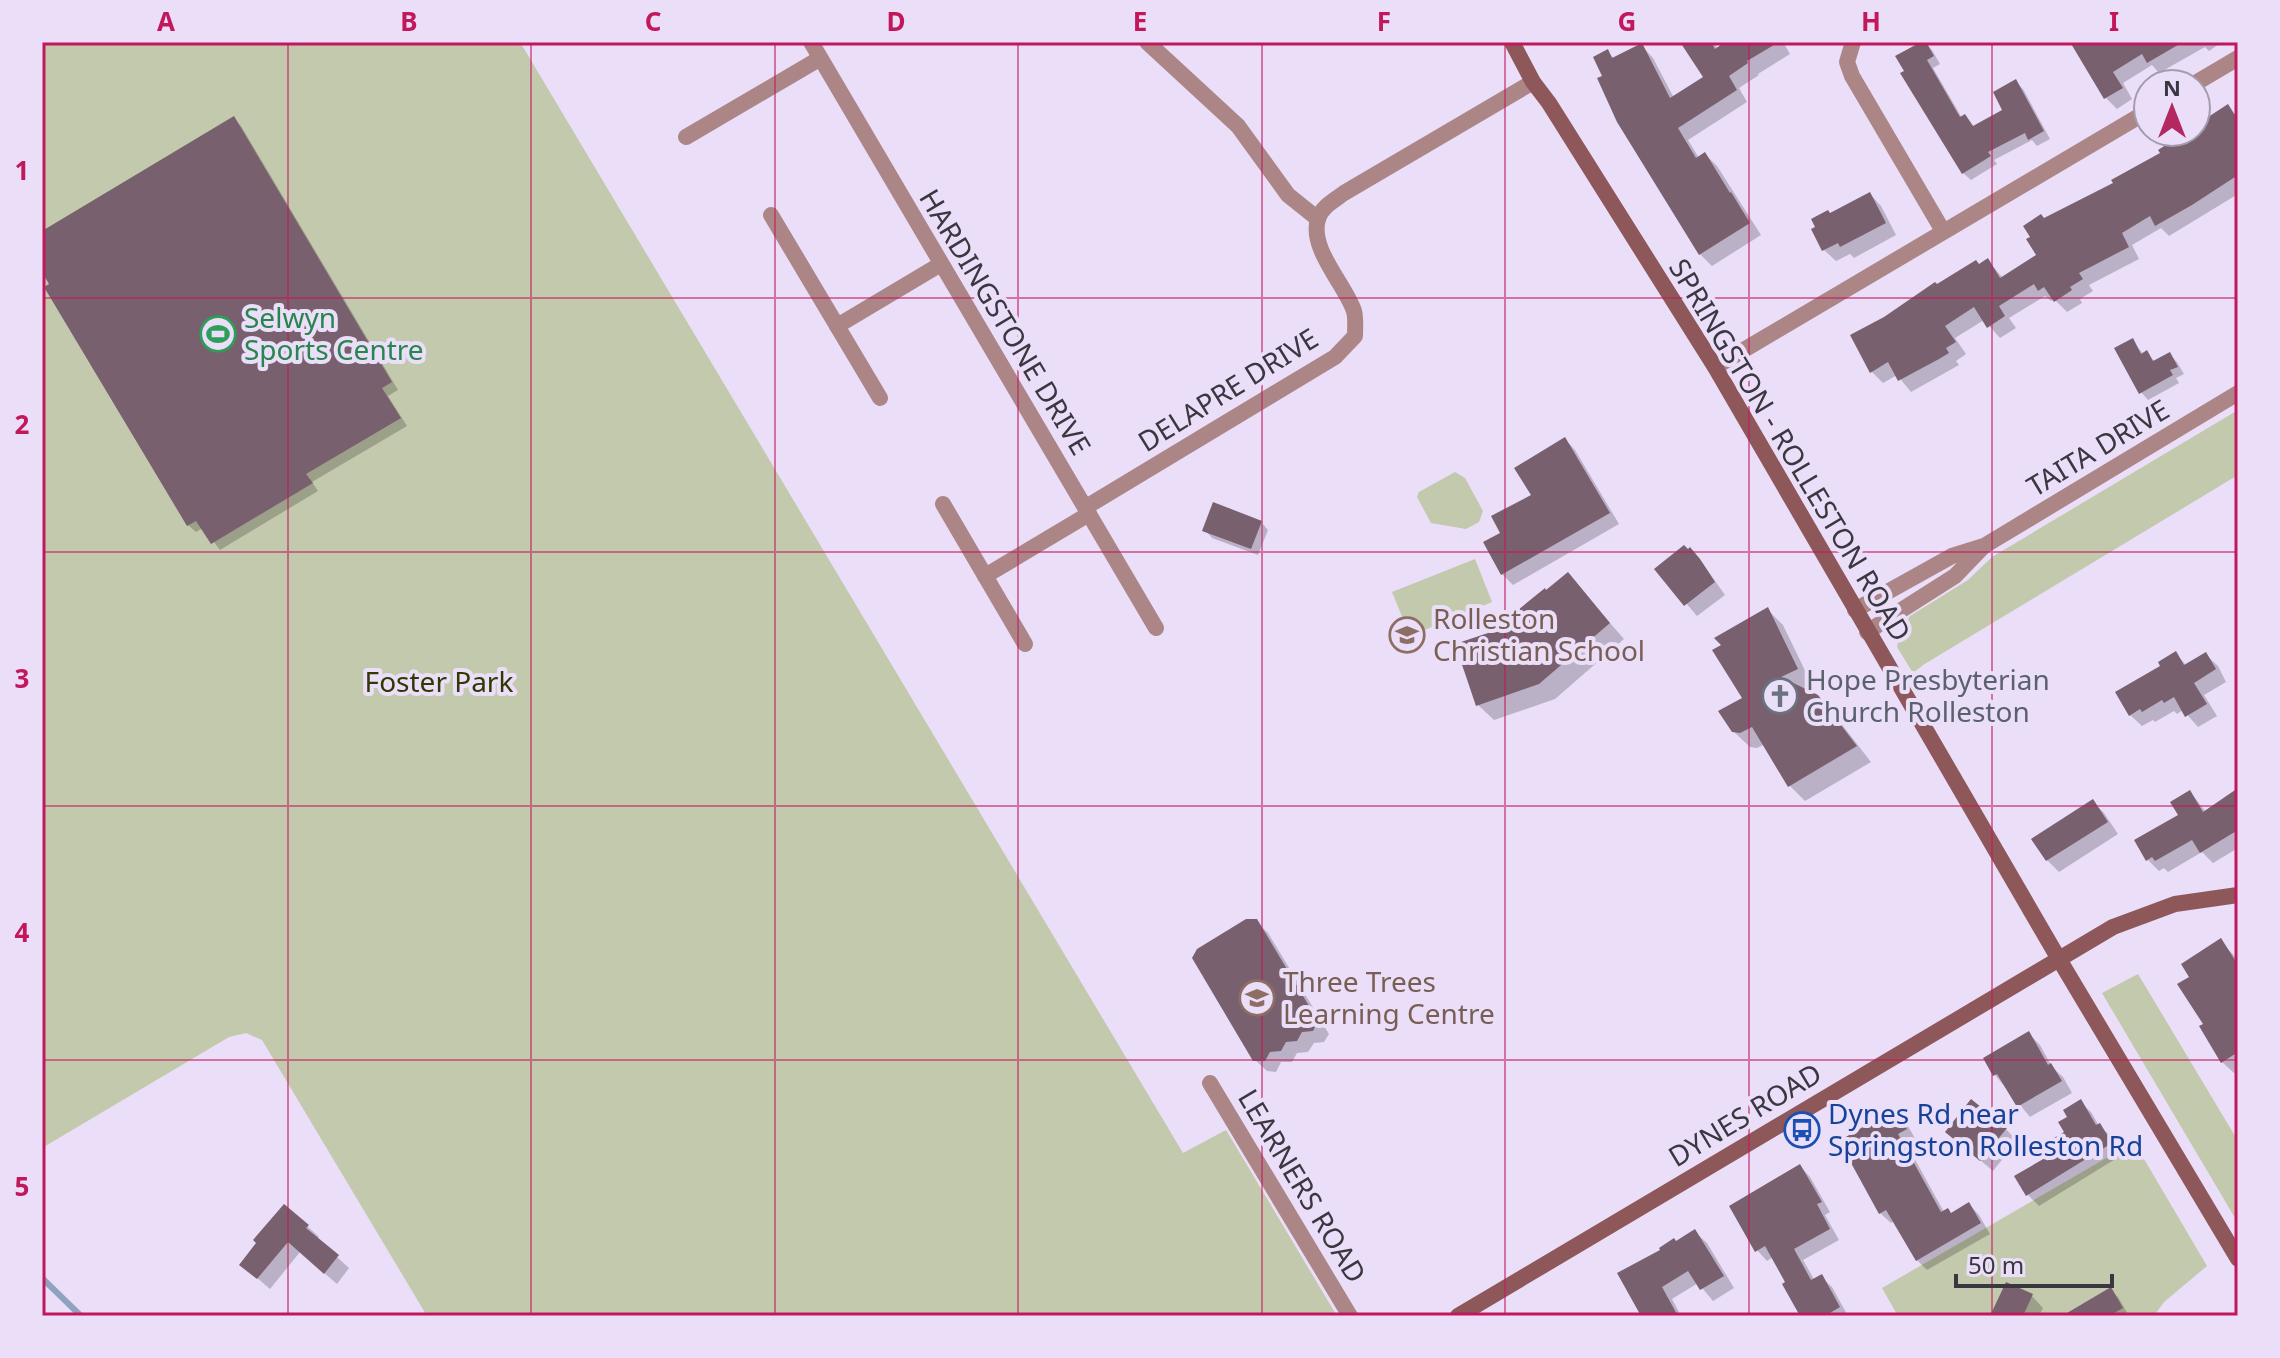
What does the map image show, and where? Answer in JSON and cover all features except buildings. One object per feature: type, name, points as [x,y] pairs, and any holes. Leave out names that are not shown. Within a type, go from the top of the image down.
[{"type":"main road","name":"SPRINGSTON - ROLLESTON ROAD","points":[[1512,42],[1533,82],[1715,367],[2058,958],[2238,1259]]},
{"type":"main road","name":"DYNES ROAD","points":[[1458,1316],[2113,927],[2153,911],[2198,899],[2238,895]]},
{"type":"street","name":"HARDINGSTONE DRIVE","points":[[811,42],[1156,628]]},
{"type":"street","points":[[1147,42],[1238,126],[1288,195],[1318,219],[1324,208],[1344,193],[1533,82]]},
{"type":"street","points":[[1853,42],[1847,62],[1852,76],[1943,231]]},
{"type":"street","points":[[2212,73],[2238,58]]},
{"type":"street","points":[[686,137],[819,59]]},
{"type":"street","points":[[1715,367],[2132,120]]},
{"type":"street","points":[[771,215],[880,398]]},
{"type":"street","name":"DELAPRE DRIVE","points":[[985,576],[1335,357],[1355,336],[1355,313],[1324,255],[1318,237],[1318,219]]},
{"type":"street","points":[[837,326],[941,264]]},
{"type":"street","name":"TAITA DRIVE","points":[[1855,610],[1952,556],[1984,546],[2238,393]]},
{"type":"street","points":[[943,504],[1025,644]]},
{"type":"street","name":"TAITA DRIVE","points":[[1867,632],[1955,576],[1984,546]]},
{"type":"street","name":"LEARNERS ROAD","points":[[1210,1083],[1350,1316]]},
{"type":"green space","name":"Foster Park","points":[[42,42],[520,42],[1183,1153],[1226,1130],[1337,1316],[427,1316],[262,1040],[246,1033],[229,1037],[42,1148]]},
{"type":"green space","points":[[2238,410],[2238,475],[1913,673],[1897,647],[1900,632],[1910,616],[1968,580],[1992,557]]},
{"type":"green space","points":[[1455,472],[1465,478],[1483,511],[1479,522],[1466,529],[1431,523],[1417,497],[1419,492]]},
{"type":"green space","points":[[1475,559],[1492,602],[1410,636],[1392,592]]},
{"type":"green space","points":[[2138,974],[2238,1141],[2238,1223],[2102,993]]},
{"type":"green space","points":[[2134,1142],[2207,1266],[2164,1302],[2154,1316],[1898,1316],[1882,1288]]},
{"type":"waterway","points":[[42,1278],[81,1316]]},
{"type":"place","name":"Selwyn Sports Centre","points":[[218,334]]},
{"type":"place","name":"Rolleston Christian School","points":[[1407,635]]},
{"type":"place","name":"Hope Presbyterian Church Rolleston","points":[[1780,696]]},
{"type":"place","name":"Three Trees Learning Centre","points":[[1257,998]]},
{"type":"place","name":"Dynes Rd near Springston Rolleston Rd","points":[[1802,1130]]}]
